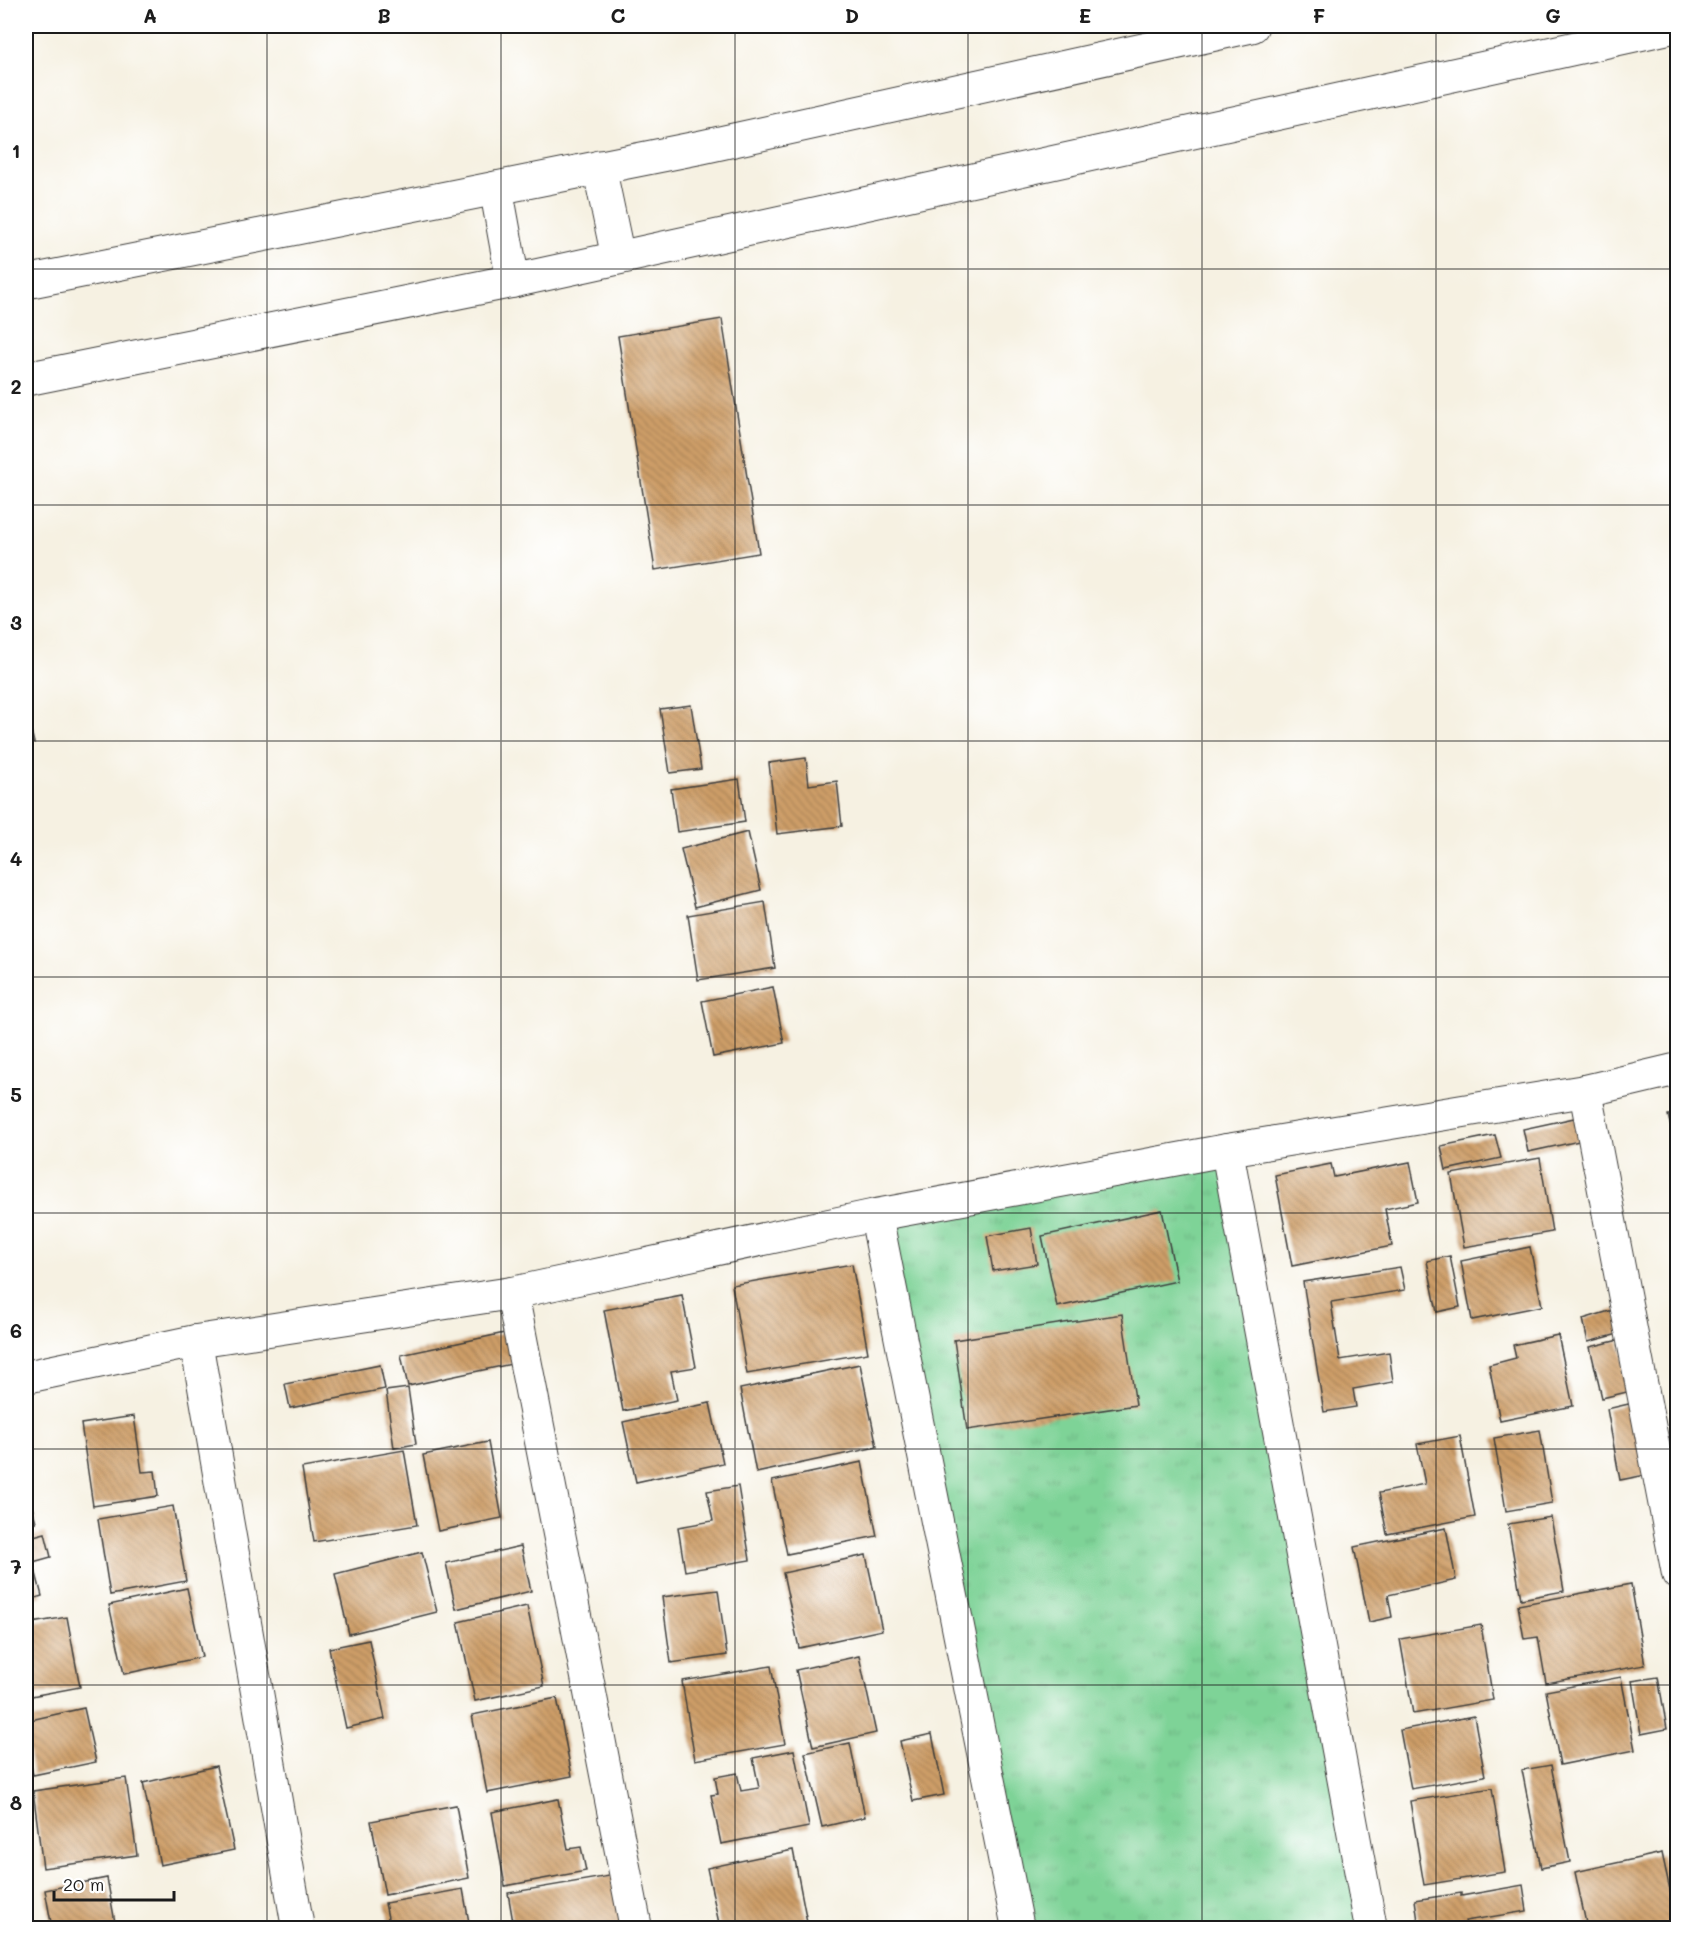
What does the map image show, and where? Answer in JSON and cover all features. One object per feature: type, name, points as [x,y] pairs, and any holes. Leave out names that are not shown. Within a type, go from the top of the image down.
[{"type":"main road","points":[[26,282],[702,147],[1252,26]]},
{"type":"main road","points":[[26,379],[513,281],[1676,26]]},
{"type":"main road","points":[[599,167],[618,257]]},
{"type":"main road","points":[[496,188],[513,281]]},
{"type":"street","points":[[26,1377],[196,1341],[512,1293],[876,1215],[1227,1150],[1585,1091],[1677,1069]]},
{"type":"street","points":[[1585,1091],[1677,1574]]},
{"type":"street","points":[[1227,1150],[1371,1929]]},
{"type":"street","points":[[876,1215],[1018,1929]]},
{"type":"street","points":[[512,1293],[636,1929]]},
{"type":"street","points":[[196,1341],[298,1929]]},
{"type":"green space","points":[[1227,1150],[1371,1928],[1018,1928],[876,1215]]},
{"type":"building","points":[[722,319],[759,553],[655,570],[618,336]]},
{"type":"building","points":[[691,705],[701,769],[670,773],[660,709]]},
{"type":"building","points":[[26,709],[34,743],[26,745]]},
{"type":"building","points":[[806,758],[809,785],[837,781],[842,826],[777,834],[769,763]]},
{"type":"building","points":[[739,779],[745,822],[677,832],[671,789]]},
{"type":"building","points":[[748,832],[761,890],[695,907],[681,849]]},
{"type":"building","points":[[765,902],[775,968],[698,980],[688,915]]},
{"type":"building","points":[[773,987],[784,1043],[713,1057],[702,1001]]},
{"type":"building","points":[[1678,1113],[1678,1153],[1677,1153],[1668,1115]]},
{"type":"building","points":[[1579,1117],[1584,1140],[1528,1152],[1523,1129]]},
{"type":"building","points":[[1495,1135],[1501,1158],[1446,1170],[1441,1146]]},
{"type":"building","points":[[1540,1158],[1552,1232],[1464,1247],[1451,1174]]},
{"type":"building","points":[[1410,1162],[1418,1202],[1385,1209],[1392,1246],[1292,1266],[1275,1175],[1331,1164],[1334,1177]]},
{"type":"building","points":[[1162,1210],[1177,1281],[1057,1307],[1042,1236]]},
{"type":"building","points":[[1031,1228],[1037,1264],[993,1271],[987,1236]]},
{"type":"building","points":[[1530,1247],[1542,1306],[1472,1320],[1461,1261]]},
{"type":"building","points":[[1450,1256],[1460,1307],[1437,1312],[1427,1261]]},
{"type":"building","points":[[852,1264],[868,1353],[747,1374],[732,1285]]},
{"type":"building","points":[[1400,1267],[1405,1290],[1331,1302],[1340,1360],[1389,1352],[1393,1382],[1353,1389],[1356,1407],[1324,1412],[1303,1282]]},
{"type":"building","points":[[682,1295],[696,1367],[671,1371],[677,1400],[623,1411],[604,1310]]},
{"type":"building","points":[[1616,1309],[1622,1333],[1588,1342],[1583,1319]]},
{"type":"building","points":[[1122,1314],[1136,1405],[967,1430],[954,1340]]},
{"type":"building","points":[[514,1331],[521,1362],[408,1386],[401,1355]]},
{"type":"building","points":[[1558,1335],[1573,1406],[1500,1421],[1489,1365],[1516,1358],[1513,1345]]},
{"type":"building","points":[[1619,1340],[1631,1391],[1602,1398],[1590,1347]]},
{"type":"building","points":[[860,1364],[877,1447],[756,1473],[740,1389]]},
{"type":"building","points":[[380,1365],[385,1389],[290,1408],[285,1384]]},
{"type":"building","points":[[408,1388],[416,1444],[394,1448],[386,1391]]},
{"type":"building","points":[[710,1403],[723,1463],[636,1482],[623,1422]]},
{"type":"building","points":[[1633,1403],[1646,1475],[1620,1480],[1607,1409]]},
{"type":"building","points":[[134,1416],[142,1472],[155,1471],[158,1496],[93,1506],[81,1424]]},
{"type":"building","points":[[1540,1430],[1552,1503],[1506,1511],[1494,1438]]},
{"type":"building","points":[[1460,1436],[1475,1517],[1387,1534],[1379,1493],[1425,1484],[1417,1444]]},
{"type":"building","points":[[488,1442],[502,1518],[438,1531],[423,1455]]},
{"type":"building","points":[[404,1450],[417,1525],[314,1542],[302,1468]]},
{"type":"building","points":[[862,1462],[877,1536],[787,1554],[772,1481]]},
{"type":"building","points":[[26,1485],[36,1522],[26,1524]]},
{"type":"building","points":[[738,1486],[750,1560],[685,1571],[678,1527],[713,1521],[707,1491]]},
{"type":"building","points":[[173,1506],[186,1581],[110,1595],[98,1519]]},
{"type":"building","points":[[1551,1517],[1564,1591],[1521,1599],[1508,1524]]},
{"type":"building","points":[[1446,1528],[1456,1580],[1388,1595],[1392,1617],[1369,1622],[1354,1547]]},
{"type":"building","points":[[45,1533],[51,1557],[33,1562],[42,1596],[26,1601],[26,1538]]},
{"type":"building","points":[[521,1546],[531,1591],[456,1609],[446,1563]]},
{"type":"building","points":[[422,1552],[437,1612],[349,1634],[335,1574]]},
{"type":"building","points":[[866,1555],[882,1630],[799,1648],[783,1573]]},
{"type":"building","points":[[1631,1584],[1645,1665],[1546,1683],[1538,1637],[1524,1639],[1518,1605]]},
{"type":"building","points":[[187,1588],[202,1657],[124,1674],[109,1605]]},
{"type":"building","points":[[718,1590],[727,1655],[671,1663],[662,1597]]},
{"type":"building","points":[[527,1606],[544,1686],[475,1701],[458,1622]]},
{"type":"building","points":[[67,1617],[80,1687],[26,1697],[26,1624]]},
{"type":"building","points":[[1481,1625],[1493,1700],[1413,1714],[1400,1639]]},
{"type":"building","points":[[369,1640],[385,1719],[346,1728],[329,1648]]},
{"type":"building","points":[[859,1656],[876,1733],[813,1747],[796,1670]]},
{"type":"building","points":[[771,1666],[785,1744],[695,1760],[682,1681]]},
{"type":"building","points":[[1621,1677],[1635,1750],[1560,1765],[1546,1691]]},
{"type":"building","points":[[1658,1677],[1667,1729],[1641,1734],[1632,1681]]},
{"type":"building","points":[[557,1698],[572,1776],[487,1793],[472,1715]]},
{"type":"building","points":[[84,1708],[96,1762],[33,1775],[26,1740],[26,1721]]},
{"type":"building","points":[[1474,1716],[1485,1776],[1411,1789],[1400,1730]]},
{"type":"building","points":[[932,1734],[944,1795],[913,1801],[900,1741]]},
{"type":"building","points":[[850,1743],[865,1817],[822,1827],[805,1753]]},
{"type":"building","points":[[794,1750],[809,1827],[721,1844],[711,1795],[718,1794],[715,1777],[737,1773],[741,1791],[759,1788],[753,1758]]},
{"type":"building","points":[[1551,1765],[1570,1862],[1541,1868],[1522,1770]]},
{"type":"building","points":[[216,1766],[234,1850],[160,1865],[143,1783]]},
{"type":"building","points":[[126,1778],[137,1855],[43,1868],[33,1791]]},
{"type":"building","points":[[1492,1788],[1505,1872],[1424,1885],[1410,1801]]},
{"type":"building","points":[[558,1799],[568,1849],[581,1847],[586,1871],[505,1886],[492,1812]]},
{"type":"building","points":[[456,1805],[469,1878],[385,1895],[371,1821]]},
{"type":"building","points":[[793,1850],[808,1927],[720,1928],[707,1868]]},
{"type":"building","points":[[1662,1853],[1677,1922],[1647,1928],[1587,1928],[1575,1872]]},
{"type":"building","points":[[615,1875],[623,1928],[514,1928],[508,1893]]},
{"type":"building","points":[[107,1878],[116,1928],[52,1928],[45,1890]]},
{"type":"building","points":[[1523,1885],[1527,1911],[1465,1921],[1467,1928],[1419,1928],[1415,1900],[1461,1893],[1461,1896]]},
{"type":"building","points":[[463,1889],[470,1928],[390,1928],[385,1903]]},
{"type":"building","points":[[917,1923],[918,1928],[878,1928],[878,1927]]}]
